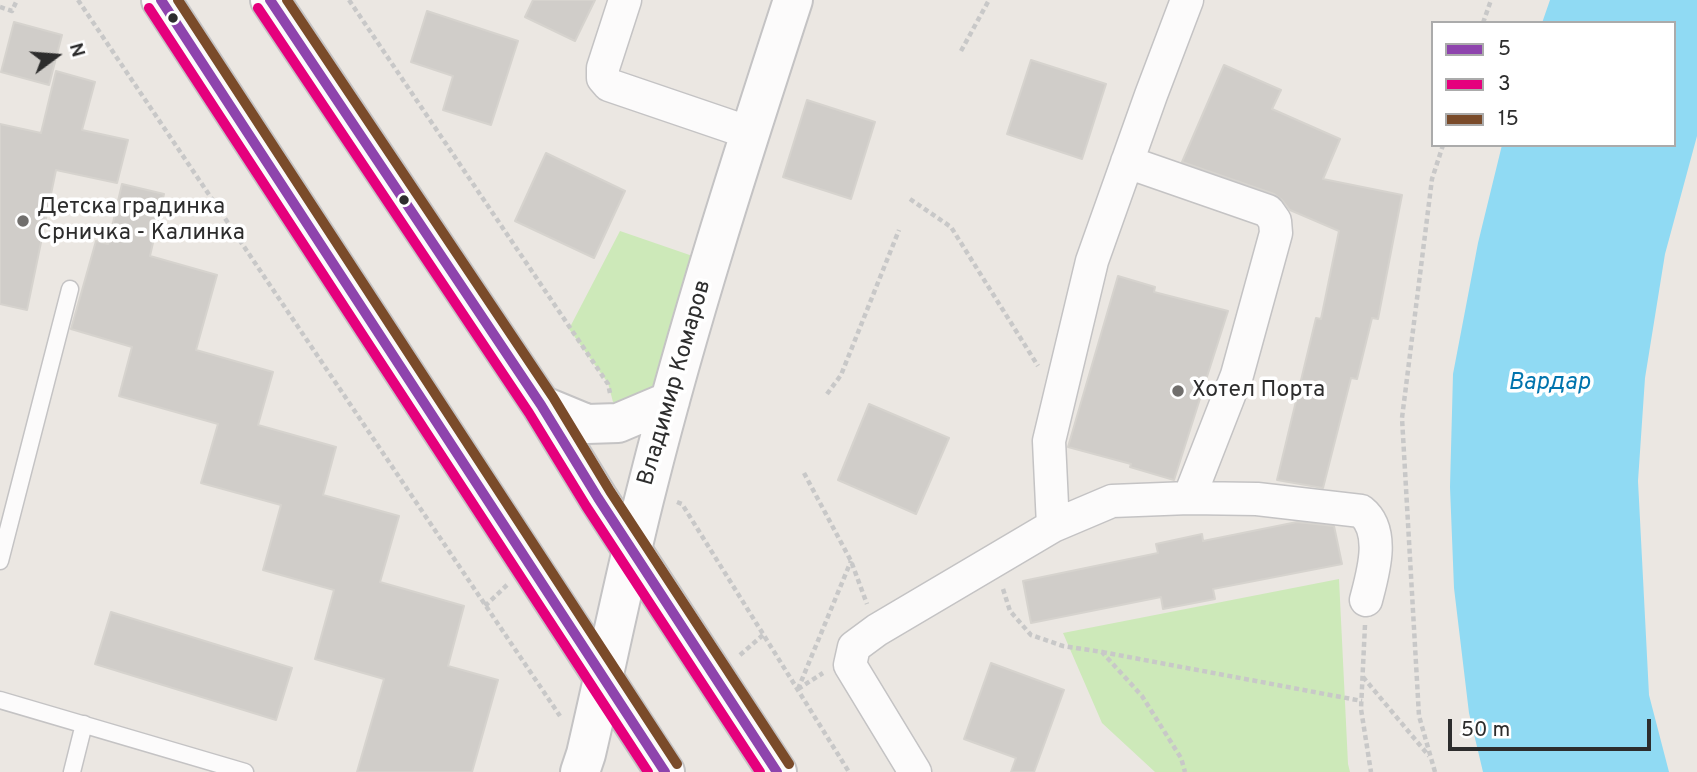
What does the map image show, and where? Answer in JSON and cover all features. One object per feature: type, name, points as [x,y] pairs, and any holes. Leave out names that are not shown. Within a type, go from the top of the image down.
[{"type":"street","points":[[161,0],[665,772]]},
{"type":"street","points":[[270,0],[541,405],[777,772]]},
{"type":"street","points":[[625,0],[603,68],[603,78],[609,85],[750,133]]},
{"type":"street","name":"Владимир Комаров","points":[[583,763],[632,549],[670,401],[750,133],[793,0]]},
{"type":"street","points":[[1053,526],[1049,441],[1092,261],[1187,0]]},
{"type":"street","points":[[1127,162],[1268,211],[1275,220],[1276,233],[1241,362],[1189,498]]},
{"type":"street","points":[[541,405],[587,424],[618,423],[670,401]]},
{"type":"street","points":[[915,772],[850,665],[854,647],[877,630],[1053,526],[1112,501],[1257,499],[1361,511],[1370,518],[1375,531],[1374,570],[1366,600]]},
{"type":"lane","points":[[0,561],[70,289]]},
{"type":"lane","points":[[0,700],[245,772]]},
{"type":"lane","points":[[72,772],[84,724]]},
{"type":"path","points":[[0,7],[12,11],[17,0]]},
{"type":"path","points":[[78,0],[583,763]]},
{"type":"path","points":[[349,0],[608,384],[618,423]]},
{"type":"path","points":[[961,51],[989,0]]},
{"type":"path","points":[[1484,21],[1491,0]]},
{"type":"path","points":[[1435,772],[1419,716],[1402,418],[1432,179],[1442,147]]},
{"type":"path","points":[[910,199],[951,227],[1059,400]]},
{"type":"path","points":[[827,394],[841,375],[899,230]]},
{"type":"path","points":[[804,472],[850,561],[877,630]]},
{"type":"path","points":[[682,504],[849,772]]},
{"type":"path","points":[[797,690],[850,561]]},
{"type":"path","points":[[995,561],[1010,611],[1031,635],[1063,646],[1362,701]]},
{"type":"path","points":[[1366,600],[1362,701],[1371,772]]},
{"type":"path","points":[[1102,652],[1142,696],[1181,758],[1185,772]]},
{"type":"path","points":[[1363,676],[1431,758]]},
{"type":"green space","points":[[620,231],[710,262],[670,401],[613,402],[608,383],[569,329]]},
{"type":"green space","points":[[1339,579],[1350,772],[1155,772],[1102,723],[1063,633]]},
{"type":"water","name":"Вардар","points":[[1550,0],[1697,0],[1697,136],[1665,254],[1645,378],[1638,481],[1649,695],[1669,772],[1483,772],[1469,713],[1454,588],[1450,487],[1453,374],[1478,243],[1502,147],[1676,147],[1676,21],[1543,21]]},
{"type":"building","points":[[533,0],[595,0],[575,41],[525,17]]},
{"type":"building","points":[[427,11],[518,41],[491,125],[443,110],[453,76],[411,62]]},
{"type":"building","points":[[14,22],[62,35],[49,85],[1,72]]},
{"type":"building","points":[[1031,60],[1106,84],[1082,159],[1007,134]]},
{"type":"building","points":[[1224,65],[1281,90],[1272,109],[1340,139],[1323,179],[1402,195],[1378,319],[1372,318],[1357,379],[1351,378],[1323,488],[1277,480],[1316,318],[1321,319],[1339,231],[1290,210],[1274,194],[1182,162]]},
{"type":"building","name":"Детска градинка Срничка - Калинка","points":[[56,71],[95,82],[82,130],[128,140],[117,183],[56,170],[27,310],[0,304],[0,124],[41,133]]},
{"type":"building","points":[[807,100],[875,122],[851,199],[783,177]]},
{"type":"building","points":[[546,153],[625,191],[594,258],[515,221]]},
{"type":"building","points":[[122,184],[164,194],[150,256],[217,275],[196,350],[273,372],[258,425],[336,447],[323,495],[399,516],[380,582],[464,606],[448,666],[498,680],[472,772],[357,772],[384,679],[315,659],[334,590],[263,570],[281,505],[201,483],[218,424],[119,396],[132,347],[71,329],[96,241],[108,244]]},
{"type":"building","points":[[1118,276],[1155,287],[1154,292],[1228,311],[1174,480],[1130,467],[1131,464],[1068,447]]},
{"type":"building","points":[[869,404],[949,438],[916,514],[838,480]]},
{"type":"building","points":[[1297,522],[1334,526],[1342,564],[1213,589],[1215,599],[1163,609],[1161,597],[1031,623],[1023,581],[1158,553],[1156,544],[1202,534],[1203,541]]},
{"type":"building","points":[[111,612],[292,668],[276,720],[95,664]]},
{"type":"building","points":[[991,663],[1064,690],[1034,772],[1011,772],[1016,758],[964,739]]},
{"type":"transit line","name":"5","points":[[161,0],[665,772]]},
{"type":"transit line","name":"15","points":[[178,0],[677,764]]},
{"type":"transit line","name":"5","points":[[270,0],[541,405],[598,498],[777,772]]},
{"type":"transit line","name":"15","points":[[287,0],[553,397],[610,491],[789,764]]},
{"type":"transit line","name":"3","points":[[149,8],[648,772]]},
{"type":"transit line","name":"3","points":[[258,8],[529,413],[586,506],[760,772]]},
{"type":"place","name":"Детска градинка Срничка - Калинка","points":[[23,221]]},
{"type":"place","name":"Хотел Порта","points":[[1178,391]]}]
